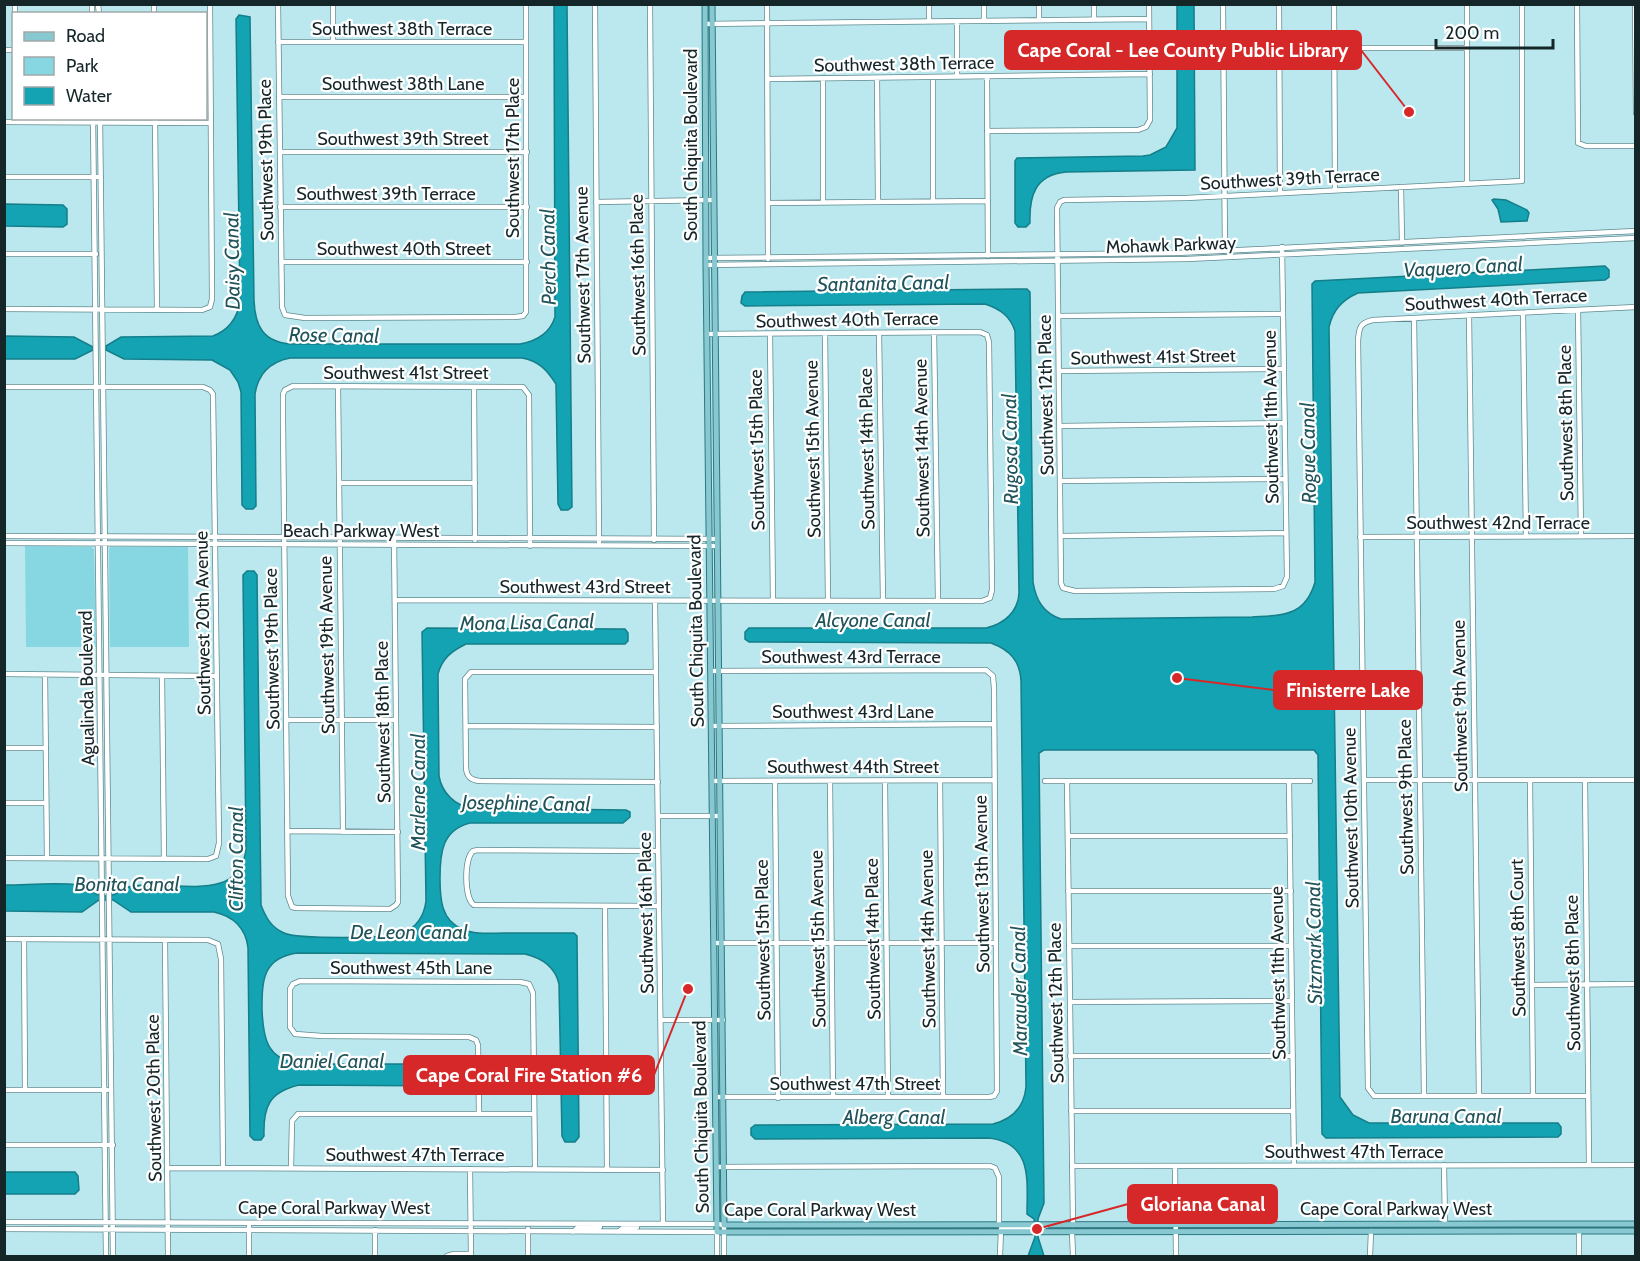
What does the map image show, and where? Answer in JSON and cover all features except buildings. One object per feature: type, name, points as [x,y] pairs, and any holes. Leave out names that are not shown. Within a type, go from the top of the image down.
[{"type":"main road","name":"South Chiquita Boulevard","points":[[705,4],[716,1097],[721,1225]]},
{"type":"main road","name":"South Chiquita Boulevard","points":[[712,4],[724,1097],[721,1232]]},
{"type":"main road","points":[[1316,1231],[1328,1228],[1362,1228],[1365,1224]]},
{"type":"main road","points":[[1371,1231],[1379,1227],[1416,1227],[1424,1224]]},
{"type":"main road","name":"Cape Coral Parkway West","points":[[721,1225],[1635,1224]]},
{"type":"main road","points":[[804,1232],[809,1228],[841,1228],[852,1225]]},
{"type":"main road","points":[[901,1232],[914,1228],[946,1228],[948,1225]]},
{"type":"main road","name":"Cape Coral Parkway West","points":[[721,1232],[1635,1231]]},
{"type":"street","points":[[4,309],[202,310],[210,307],[212,299],[210,4]]},
{"type":"street","name":"Southwest 19th Place","points":[[278,4],[282,307],[285,315]]},
{"type":"street","points":[[333,4],[333,42]]},
{"type":"street","name":"Southwest 17th Place","points":[[285,315],[305,318],[515,317],[526,312],[526,4]]},
{"type":"street","name":"Southwest 17th Avenue","points":[[595,4],[599,546]]},
{"type":"street","name":"Southwest 16th Place","points":[[650,4],[654,546]]},
{"type":"street","points":[[767,4],[768,265]]},
{"type":"street","points":[[928,21],[929,4]]},
{"type":"street","points":[[984,4],[984,20]]},
{"type":"street","points":[[1039,4],[1039,20]]},
{"type":"street","points":[[1094,4],[1094,19]]},
{"type":"street","points":[[987,131],[1138,130],[1146,127],[1150,120],[1149,4]]},
{"type":"street","points":[[1223,4],[1225,257]]},
{"type":"street","points":[[1279,4],[1280,193]]},
{"type":"street","points":[[1334,4],[1335,190]]},
{"type":"street","points":[[1467,4],[1467,184]]},
{"type":"street","name":"Southwest 39th Terrace","points":[[1060,202],[1064,200],[1225,196],[1522,182],[1522,4]]},
{"type":"street","points":[[1577,4],[1578,143],[1586,146],[1635,146]]},
{"type":"street","points":[[1635,4],[1635,113]]},
{"type":"street","points":[[705,24],[1149,19]]},
{"type":"street","points":[[957,21],[957,76]]},
{"type":"street","name":"Southwest 38th Terrace","points":[[278,42],[526,42]]},
{"type":"street","points":[[1334,48],[1467,48]]},
{"type":"street","name":"Southwest 38th Terrace","points":[[768,79],[1150,74]]},
{"type":"street","points":[[987,76],[988,262]]},
{"type":"street","points":[[933,77],[933,201]]},
{"type":"street","points":[[823,78],[823,202]]},
{"type":"street","points":[[877,78],[878,202]]},
{"type":"street","name":"Southwest 38th Lane","points":[[279,98],[526,97]]},
{"type":"street","name":"Agualinda Boulevard","points":[[93,120],[106,1257]]},
{"type":"street","points":[[4,122],[100,120],[210,123]]},
{"type":"street","name":"Agualinda Boulevard","points":[[100,120],[113,1257]]},
{"type":"street","points":[[155,121],[158,310]]},
{"type":"street","name":"Southwest 39th Street","points":[[280,152],[527,152]]},
{"type":"street","points":[[4,177],[101,177]]},
{"type":"street","points":[[1401,187],[1402,249]]},
{"type":"street","points":[[596,202],[713,200]]},
{"type":"street","points":[[768,203],[988,201]]},
{"type":"street","name":"Southwest 12th Place","points":[[1060,202],[1057,261],[1061,583],[1063,588]]},
{"type":"street","name":"Southwest 39th Terrace","points":[[280,207],[527,207]]},
{"type":"street","name":"Mohawk Parkway","points":[[706,258],[1225,250],[1635,231]]},
{"type":"street","name":"Mohawk Parkway","points":[[706,265],[1225,257],[1635,238]]},
{"type":"street","name":"Southwest 11th Avenue","points":[[1063,588],[1075,591],[1274,589],[1283,586],[1287,577],[1282,248]]},
{"type":"street","points":[[4,254],[102,254]]},
{"type":"street","name":"Southwest 40th Street","points":[[281,262],[527,262]]},
{"type":"street","name":"Southwest 40th Terrace","points":[[1359,326],[1373,320],[1635,306]]},
{"type":"street","name":"Southwest 8th Place","points":[[1578,310],[1581,536]]},
{"type":"street","points":[[1523,313],[1526,536]]},
{"type":"street","points":[[1058,316],[1284,314]]},
{"type":"street","name":"Southwest 9th Avenue","points":[[1469,315],[1479,1096]]},
{"type":"street","name":"Southwest 9th Place","points":[[1414,318],[1424,1096]]},
{"type":"street","name":"Southwest 10th Avenue","points":[[1359,326],[1367,1077],[1369,1092],[1378,1096],[1424,1096]]},
{"type":"street","name":"Southwest 14th Avenue","points":[[934,332],[938,600]]},
{"type":"street","name":"Southwest 40th Terrace","points":[[707,334],[980,332],[987,335],[989,342],[992,590],[990,598]]},
{"type":"street","name":"Southwest 15th Avenue","points":[[825,333],[828,601]]},
{"type":"street","name":"Southwest 14th Place","points":[[879,333],[883,601]]},
{"type":"street","name":"Southwest 15th Place","points":[[770,334],[773,601]]},
{"type":"street","name":"Southwest 41st Street","points":[[1059,371],[1284,369]]},
{"type":"street","points":[[4,387],[104,386]]},
{"type":"street","name":"Southwest 20th Avenue","points":[[104,386],[202,387],[210,390],[213,398],[219,843],[216,856],[208,859],[164,859]]},
{"type":"street","name":"Southwest 41st Street","points":[[285,390],[293,386],[519,386],[527,391],[530,538]]},
{"type":"street","name":"Southwest 19th Avenue","points":[[338,386],[343,832]]},
{"type":"street","points":[[474,387],[475,545]]},
{"type":"street","name":"Southwest 19th Place","points":[[285,390],[283,398],[288,896],[292,907],[301,909],[390,909],[396,905]]},
{"type":"street","points":[[1059,426],[1285,423]]},
{"type":"street","points":[[1060,481],[1285,479]]},
{"type":"street","points":[[339,483],[475,483]]},
{"type":"street","points":[[1061,536],[1286,533]]},
{"type":"street","name":"Beach Parkway West","points":[[4,536],[717,539]]},
{"type":"street","name":"Southwest 42nd Terrace","points":[[1360,537],[1635,536]]},
{"type":"street","name":"Southwest 18th Place","points":[[394,538],[399,898],[396,905]]},
{"type":"street","points":[[530,538],[530,546]]},
{"type":"street","name":"Beach Parkway West","points":[[4,543],[717,546]]},
{"type":"street","name":"Southwest 43rd Street","points":[[395,600],[982,601],[990,598]]},
{"type":"street","name":"Southwest 16th Place","points":[[656,601],[663,1224]]},
{"type":"street","name":"Southwest 43rd Terrace","points":[[711,671],[962,670],[990,672]]},
{"type":"street","points":[[656,672],[475,671],[467,675],[465,687],[466,771],[470,779],[486,781],[658,782]]},
{"type":"street","name":"Southwest 13th Avenue","points":[[990,672],[993,681],[994,724],[998,1086],[994,1096]]},
{"type":"street","points":[[4,674],[217,676]]},
{"type":"street","points":[[45,675],[47,858]]},
{"type":"street","points":[[4,858],[164,859],[162,676]]},
{"type":"street","points":[[286,720],[396,720]]},
{"type":"street","name":"Southwest 43rd Lane","points":[[712,726],[994,724]]},
{"type":"street","points":[[466,726],[657,727]]},
{"type":"street","points":[[4,748],[46,748]]},
{"type":"street","name":"Southwest 14th Avenue","points":[[940,780],[943,1097]]},
{"type":"street","name":"Southwest 44th Street","points":[[713,781],[994,780]]},
{"type":"street","points":[[1364,780],[1635,780]]},
{"type":"street","name":"Southwest 8th Court","points":[[1530,780],[1533,1096]]},
{"type":"street","name":"Southwest 8th Place","points":[[1584,780],[1589,1165]]},
{"type":"street","name":"Southwest 15th Place","points":[[775,781],[778,1098]]},
{"type":"street","name":"Southwest 15th Avenue","points":[[830,781],[833,1097]]},
{"type":"street","name":"Southwest 14th Place","points":[[885,781],[888,1097]]},
{"type":"street","points":[[1045,781],[1310,781]]},
{"type":"street","name":"Southwest 12th Place","points":[[1067,781],[1073,1225]]},
{"type":"street","name":"Southwest 11th Avenue","points":[[1289,781],[1294,1166]]},
{"type":"street","points":[[4,803],[46,803]]},
{"type":"street","points":[[658,816],[720,816]]},
{"type":"street","points":[[288,831],[398,832]]},
{"type":"street","points":[[1068,836],[1290,836]]},
{"type":"street","points":[[658,850],[478,850],[469,854],[467,879],[470,902],[474,905],[659,906]]},
{"type":"street","points":[[1068,891],[1291,891]]},
{"type":"street","points":[[605,906],[607,1170]]},
{"type":"street","points":[[4,939],[208,940],[218,944],[221,959],[223,1167]]},
{"type":"street","points":[[24,939],[25,1090]]},
{"type":"street","name":"Southwest 20th Place","points":[[165,940],[168,1257]]},
{"type":"street","points":[[715,943],[996,943]]},
{"type":"street","points":[[1069,946],[1291,946]]},
{"type":"street","name":"Southwest 45th Lane","points":[[479,1114],[478,1044],[476,1040],[469,1037],[295,1034],[290,1027],[290,989],[293,984],[300,981],[520,982],[529,984],[533,993],[534,1114]]},
{"type":"street","points":[[1532,984],[1635,984]]},
{"type":"street","points":[[1070,1002],[1292,1001]]},
{"type":"street","points":[[661,1020],[723,1020]]},
{"type":"street","points":[[1070,1056],[1293,1056]]},
{"type":"street","points":[[4,1090],[112,1090]]},
{"type":"street","name":"Southwest 47th Street","points":[[716,1097],[994,1096]]},
{"type":"street","points":[[1424,1096],[1588,1096]]},
{"type":"street","points":[[1071,1111],[1293,1111]]},
{"type":"street","points":[[291,1168],[291,1126],[295,1117],[302,1113],[534,1114],[535,1169]]},
{"type":"street","points":[[4,1144],[113,1145]]},
{"type":"street","name":"Southwest 47th Terrace","points":[[1072,1166],[1635,1165]]},
{"type":"street","points":[[1175,1166],[1176,1257]]},
{"type":"street","points":[[1444,1166],[1445,1224]]},
{"type":"street","points":[[717,1167],[995,1168],[999,1176],[999,1225]]},
{"type":"street","name":"Southwest 47th Terrace","points":[[168,1168],[663,1170]]},
{"type":"street","points":[[447,1257],[451,1254],[471,1255],[470,1169]]},
{"type":"street","name":"Cape Coral Parkway West","points":[[4,1222],[106,1226]]},
{"type":"street","points":[[249,1223],[249,1257]]},
{"type":"street","name":"Cape Coral Parkway West","points":[[4,1228],[249,1223],[471,1227],[528,1232],[721,1232]]},
{"type":"street","points":[[528,1224],[528,1257]]},
{"type":"street","name":"Cape Coral Parkway West","points":[[168,1226],[375,1230],[528,1224],[721,1225]]},
{"type":"street","points":[[573,1232],[577,1228],[608,1224]]},
{"type":"street","points":[[618,1232],[623,1228],[645,1224]]},
{"type":"street","points":[[1000,1257],[1001,1229],[1041,1228],[1047,1225]]},
{"type":"street","points":[[375,1230],[375,1257]]},
{"type":"street","points":[[1370,1257],[1371,1231]]},
{"type":"street","points":[[1579,1231],[1579,1257]]},
{"type":"street","name":"South Chiquita Boulevard","points":[[717,1257],[721,1232]]},
{"type":"street","name":"South Chiquita Boulevard","points":[[721,1232],[724,1257]]},
{"type":"street","points":[[1072,1232],[1072,1257]]},
{"type":"green space","points":[[25,546],[91,547],[94,549],[96,647],[26,647]]},
{"type":"green space","points":[[110,547],[188,547],[189,647],[110,647]]},
{"type":"water","points":[[554,5],[567,5],[572,507],[568,510],[561,510],[558,504],[556,384],[546,370],[533,361],[522,358],[290,358],[271,366],[259,380],[255,394],[256,506],[253,509],[246,509],[242,505],[241,392],[230,370],[212,360],[124,359],[106,350],[106,346],[121,337],[213,336],[228,327],[237,314],[240,302],[236,19],[239,15],[250,17],[254,300],[256,318],[262,331],[274,340],[291,344],[520,344],[542,335],[550,328],[555,317]]},
{"type":"water","points":[[1177,5],[1194,5],[1195,170],[1056,174],[1047,177],[1036,188],[1031,204],[1030,223],[1026,227],[1018,227],[1015,223],[1015,161],[1017,158],[1143,156],[1166,147],[1177,128]]},
{"type":"water","points":[[1492,200],[1506,200],[1527,210],[1529,213],[1527,221],[1501,222],[1498,209]]},
{"type":"water","points":[[5,204],[63,205],[67,209],[67,224],[63,227],[5,226]]},
{"type":"water","points":[[1605,266],[1609,270],[1609,277],[1605,280],[1358,293],[1339,306],[1329,327],[1340,1097],[1353,1115],[1369,1123],[1558,1123],[1561,1127],[1561,1134],[1558,1137],[1326,1138],[1322,1134],[1318,755],[1314,750],[1044,750],[1039,753],[1044,1203],[1038,1219],[1038,1237],[1044,1256],[1028,1256],[1035,1237],[1034,1219],[1027,1214],[1027,1177],[1020,1156],[1014,1147],[1003,1141],[989,1138],[755,1139],[751,1135],[751,1128],[755,1125],[993,1124],[1006,1119],[1016,1111],[1023,1101],[1026,1087],[1021,681],[1019,668],[1013,657],[1004,649],[991,643],[749,642],[745,639],[745,632],[749,628],[986,628],[999,624],[1009,616],[1016,606],[1019,593],[1015,331],[1004,314],[985,304],[745,306],[741,303],[745,292],[1027,289],[1030,292],[1033,582],[1041,605],[1049,613],[1061,619],[1252,617],[1273,616],[1299,608],[1311,593],[1315,582],[1312,284],[1315,281]]},
{"type":"water","points":[[5,336],[74,337],[93,347],[93,350],[75,359],[5,359]]},
{"type":"water","name":"De Leon Canal","points":[[247,571],[254,571],[257,575],[261,905],[272,925],[279,931],[292,935],[343,938],[395,935],[412,928],[424,911],[426,901],[422,632],[427,628],[625,629],[628,633],[628,641],[625,644],[466,644],[448,656],[438,674],[439,776],[450,798],[460,805],[472,808],[626,810],[630,812],[630,817],[623,823],[470,823],[461,826],[448,837],[442,851],[441,901],[446,914],[455,925],[478,933],[574,933],[577,936],[579,1137],[575,1142],[565,1142],[562,1136],[559,984],[551,968],[537,958],[525,954],[297,953],[277,960],[271,965],[264,980],[262,1009],[265,1037],[268,1045],[279,1057],[299,1064],[451,1064],[451,1083],[448,1086],[299,1085],[274,1097],[267,1109],[264,1136],[261,1140],[254,1140],[250,1136],[248,948],[245,934],[233,920],[214,912],[131,912],[113,900],[99,900],[82,912],[5,911],[5,885],[71,884],[82,886],[100,896],[108,896],[133,886],[217,884],[231,878],[241,867],[246,849],[243,575]]},
{"type":"water","points":[[5,1172],[75,1172],[78,1176],[79,1190],[75,1194],[5,1194]]},
{"type":"place","name":"Cape Coral - Lee County Public Library","points":[[1409,112]]},
{"type":"place","name":"Finisterre Lake","points":[[1177,678]]},
{"type":"place","name":"Cape Coral Fire Station #6","points":[[688,989]]},
{"type":"place","name":"Gloriana Canal","points":[[1037,1229]]},
{"type":"water label","name":"Perch Canal","points":[[548,257]]},
{"type":"water label","name":"Daisy Canal","points":[[232,261]]},
{"type":"water label","name":"Vaquero Canal","points":[[1463,267]]},
{"type":"water label","name":"Santanita Canal","points":[[883,283]]},
{"type":"water label","name":"Rose Canal","points":[[334,335]]},
{"type":"water label","name":"Rugosa Canal","points":[[1010,449]]},
{"type":"water label","name":"Rogue Canal","points":[[1308,453]]},
{"type":"water label","name":"Alcyone Canal","points":[[873,620]]},
{"type":"water label","name":"Mona Lisa Canal","points":[[527,622]]},
{"type":"water label","name":"Marlene Canal","points":[[418,792]]},
{"type":"water label","name":"Josephine Canal","points":[[526,803]]},
{"type":"water label","name":"Clifton Canal","points":[[236,859]]},
{"type":"water label","name":"Bonita Canal","points":[[127,884]]},
{"type":"water label","name":"Sitzmark Canal","points":[[1314,943]]},
{"type":"water label","name":"Marauder Canal","points":[[1019,991]]},
{"type":"water label","name":"Daniel Canal","points":[[332,1061]]},
{"type":"water label","name":"Baruna Canal","points":[[1446,1116]]},
{"type":"water label","name":"Alberg Canal","points":[[894,1117]]}]
